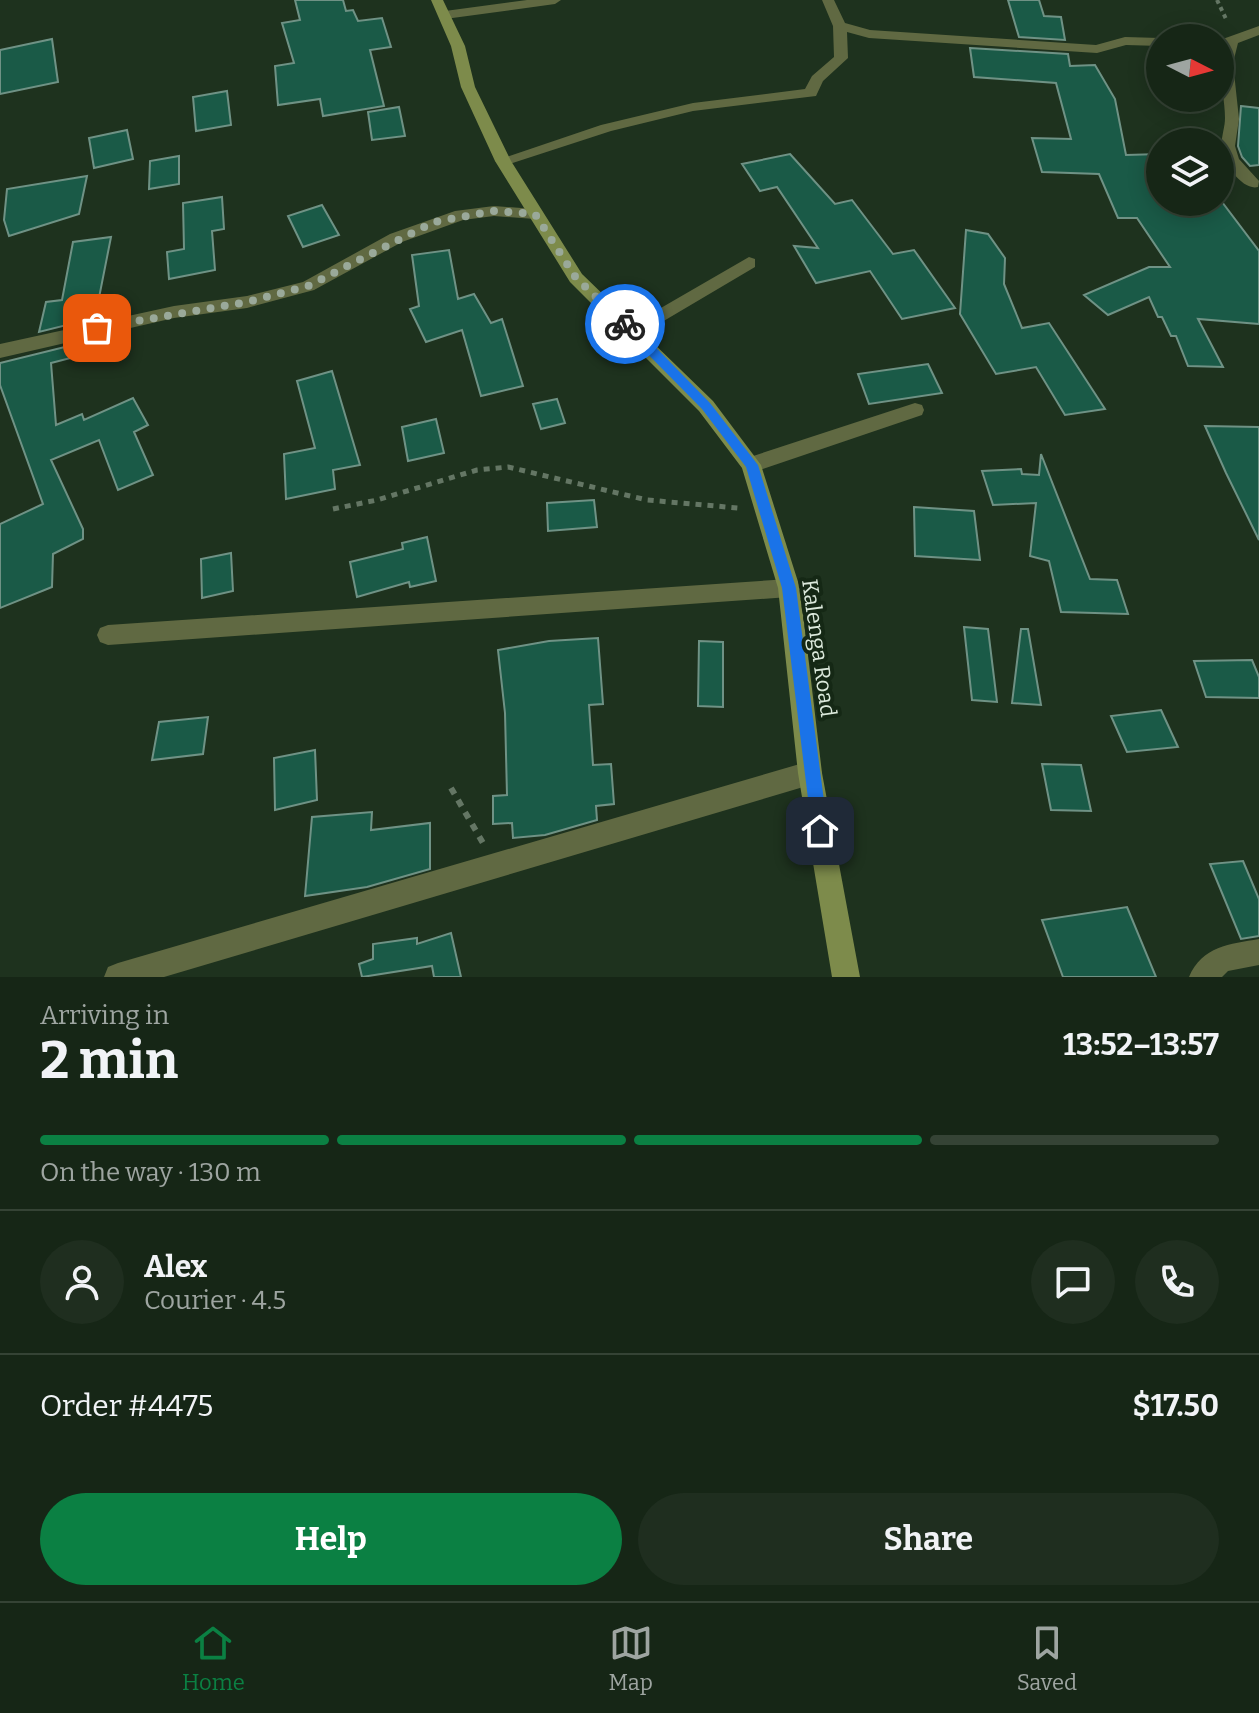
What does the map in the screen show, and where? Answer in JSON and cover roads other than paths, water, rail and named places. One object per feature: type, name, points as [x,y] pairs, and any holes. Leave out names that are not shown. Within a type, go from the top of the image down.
[{"type":"main road","name":"Kalenga Road","points":[[441,8],[458,46],[468,87],[503,161],[576,278],[634,331],[706,406],[751,465],[789,588],[810,773],[846,977]]},
{"type":"street","points":[[441,8],[555,0]]},
{"type":"street","points":[[503,161],[606,128],[693,107],[811,93],[817,79],[841,58],[840,26],[828,0]]},
{"type":"street","points":[[840,26],[869,34],[1064,48],[1097,49],[1125,41],[1146,42]]},
{"type":"street","points":[[1234,41],[1259,30]]},
{"type":"street","points":[[1231,112],[1228,146],[1232,160],[1257,185]]},
{"type":"street","points":[[0,351],[174,312],[247,302],[308,286],[396,238],[448,218],[494,211],[535,214]]},
{"type":"street","points":[[634,331],[749,263]]},
{"type":"street","points":[[751,465],[915,410]]},
{"type":"street","points":[[108,635],[789,588]]},
{"type":"street","points":[[118,977],[810,773]]},
{"type":"street","points":[[1203,977],[1221,959],[1259,952]]}]
